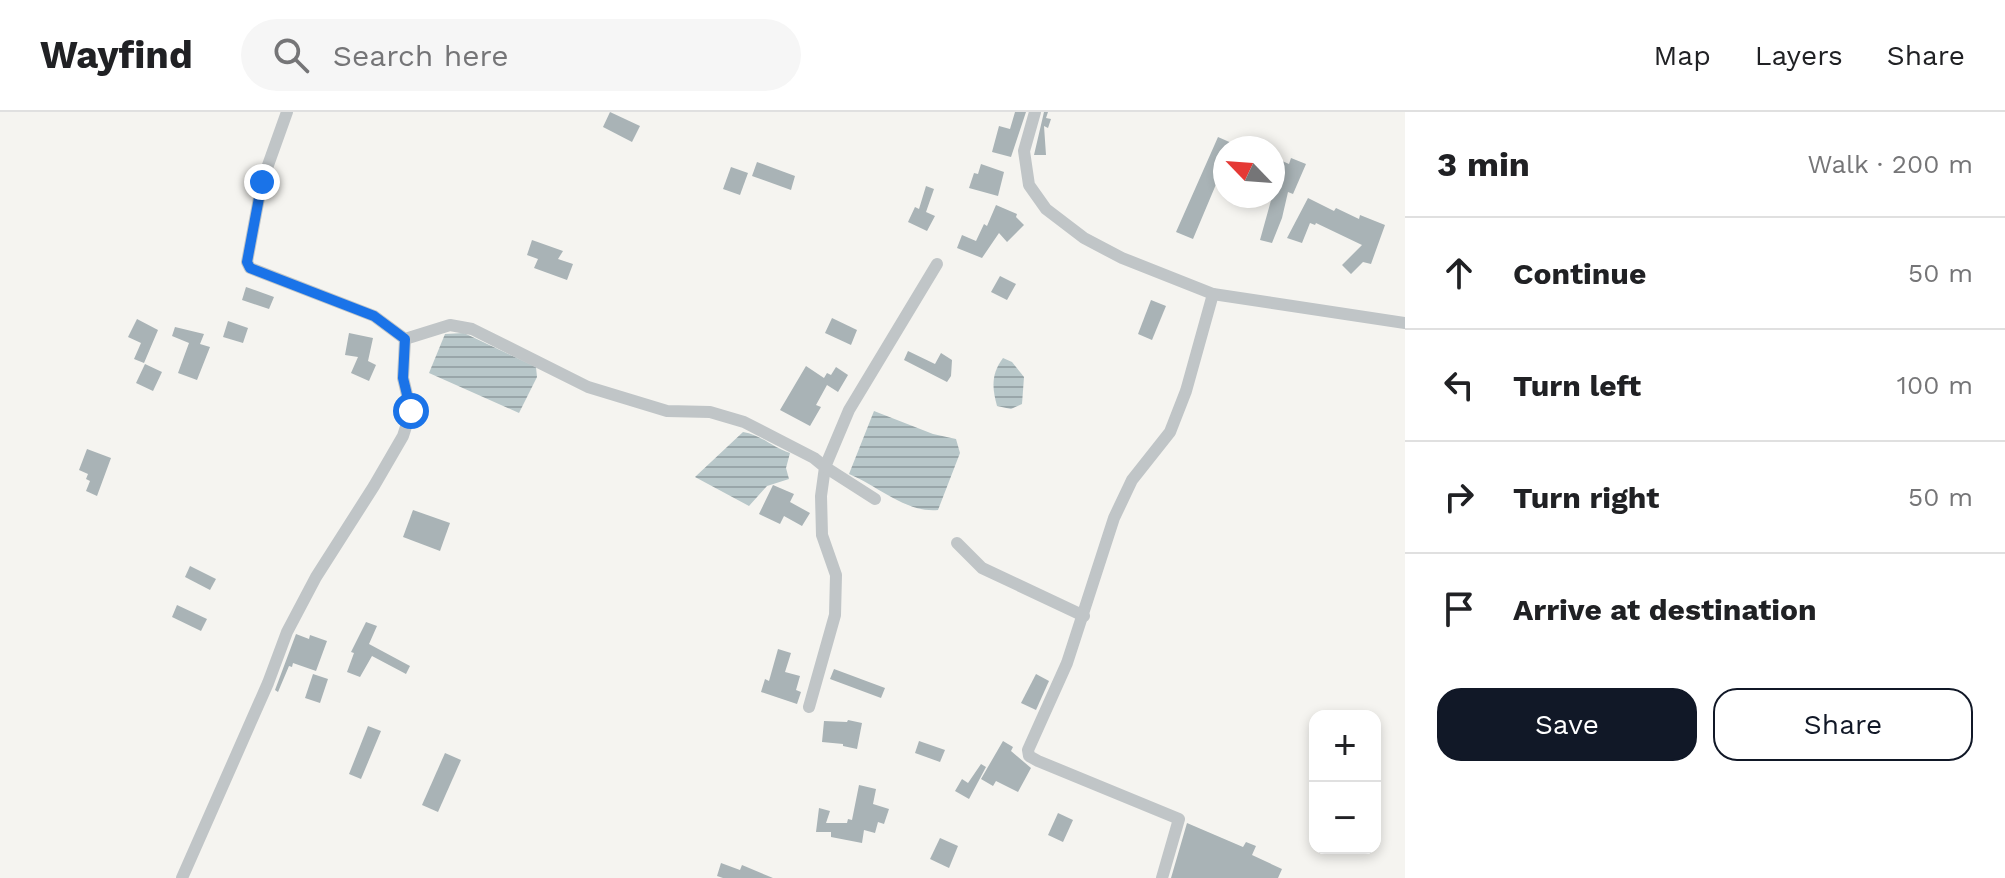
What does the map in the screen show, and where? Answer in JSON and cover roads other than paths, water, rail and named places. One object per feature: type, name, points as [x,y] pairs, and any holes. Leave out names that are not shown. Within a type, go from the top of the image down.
[{"type":"street","points":[[287,112],[262,182],[247,262],[250,268],[374,316],[405,339]]},
{"type":"street","points":[[1035,112],[1024,151],[1029,185],[1046,209],[1084,238],[1122,258],[1213,294],[1405,323]]},
{"type":"street","points":[[809,707],[835,615],[836,575],[822,535],[821,496],[825,467],[849,410],[937,264]]},
{"type":"street","points":[[1162,878],[1179,819],[1029,756],[1028,750],[1067,663],[1114,518],[1132,480],[1170,432],[1186,391],[1213,294]]},
{"type":"street","points":[[405,339],[450,325],[472,329],[588,387],[667,411],[710,412],[744,422],[814,458],[875,499]]},
{"type":"street","points":[[182,878],[268,683],[287,632],[316,577],[403,436],[411,411],[403,378],[405,339]]},
{"type":"street","points":[[957,543],[982,568],[1084,616]]}]
